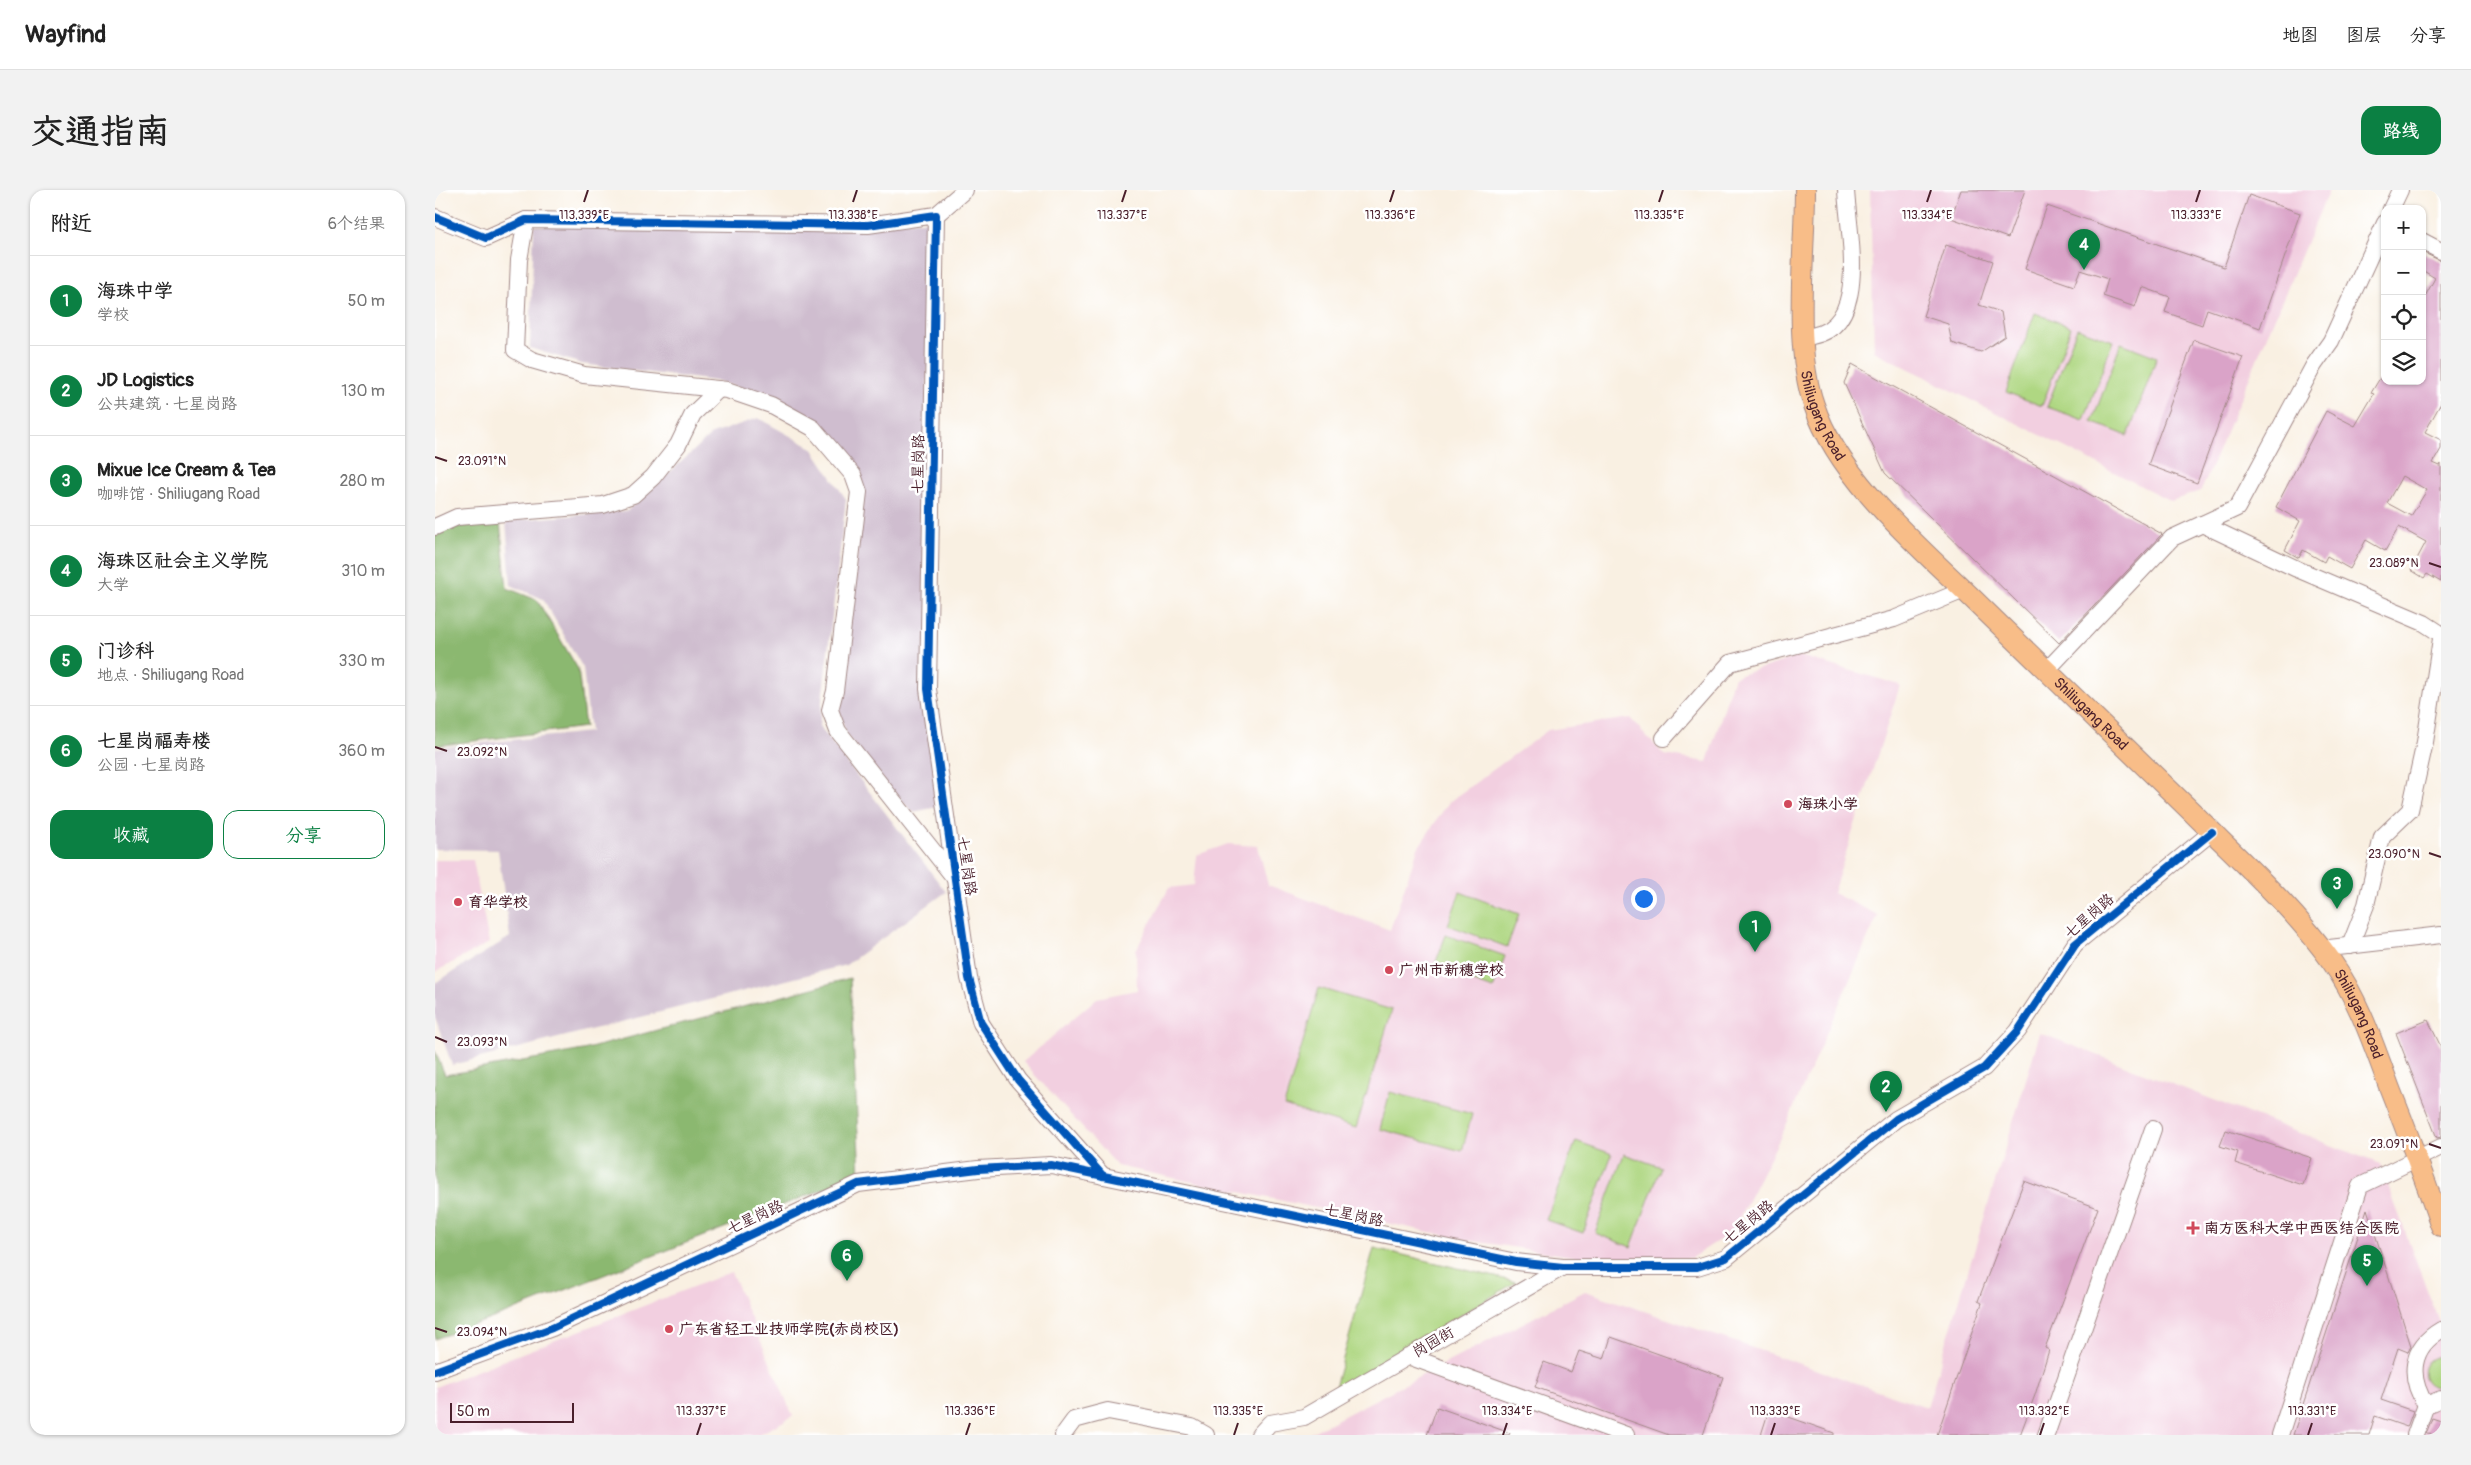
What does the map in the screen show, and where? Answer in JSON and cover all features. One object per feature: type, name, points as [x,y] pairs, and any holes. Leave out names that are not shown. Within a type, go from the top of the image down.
[{"type":"main road","name":"Shiliugang Road","points":[[1805,190],[1803,337],[1811,396],[1827,435],[1864,488],[1919,546],[2294,915],[2321,949],[2348,989],[2371,1036],[2441,1226]]},
{"type":"street","points":[[435,217],[486,238],[527,220],[868,225],[936,215],[965,190]]},
{"type":"street","points":[[1803,337],[1813,337],[1830,330],[1849,301],[1853,268],[1846,190]]},
{"type":"street","points":[[2393,205],[2400,190]]},
{"type":"street","name":"七星岗路","points":[[936,215],[928,689],[969,978],[981,1023],[1018,1080],[1103,1176]]},
{"type":"street","points":[[527,220],[519,260],[515,350],[531,360],[585,375],[719,389],[771,405],[813,428],[853,475],[859,492],[835,691],[830,710],[838,731],[955,878]]},
{"type":"street","points":[[2047,670],[2172,538],[2237,508],[2314,365],[2331,341],[2381,232]]},
{"type":"street","points":[[2426,243],[2441,252]]},
{"type":"street","points":[[435,527],[457,517],[603,505],[633,495],[653,478],[678,445],[693,414],[719,389]]},
{"type":"street","points":[[2202,524],[2297,569],[2424,623],[2441,634]]},
{"type":"street","points":[[1664,738],[1730,663],[1894,619],[1964,590]]},
{"type":"street","points":[[2350,946],[2366,905],[2382,838],[2410,810],[2425,742],[2441,640]]},
{"type":"street","name":"七星岗路","points":[[435,1371],[552,1328],[858,1184],[978,1169],[1051,1165],[1516,1262],[1563,1267],[1697,1267],[1726,1258],[1896,1119],[1985,1068],[2018,1031],[2075,944],[2211,832]]},
{"type":"street","points":[[2321,949],[2441,936]]},
{"type":"street","points":[[2046,1435],[2153,1129]]},
{"type":"street","points":[[2279,1435],[2360,1186],[2441,1147]]},
{"type":"street","name":"岗园街","points":[[1259,1435],[1270,1424],[1304,1417],[1563,1267]]},
{"type":"street","points":[[2415,1435],[2425,1405],[2413,1378],[2414,1366],[2418,1354],[2426,1342],[2441,1330]]},
{"type":"street","points":[[1409,1356],[1626,1435]]},
{"type":"street","points":[[2425,1405],[2441,1399]]},
{"type":"street","points":[[1063,1435],[1074,1420],[1108,1412],[1192,1427],[1206,1435]]},
{"type":"shaded area","points":[[1870,190],[2329,190],[2201,491],[2171,501],[1874,351]]},
{"type":"shaded area","points":[[931,221],[925,493],[938,807],[913,812],[884,782],[847,736],[839,710],[864,490],[854,460],[778,398],[715,381],[582,364],[530,348],[534,226]]},
{"type":"shaded area","points":[[758,418],[812,448],[846,499],[819,726],[946,892],[846,965],[452,1065],[435,1017],[435,983],[510,937],[498,850],[435,849],[435,748],[590,732],[583,668],[543,599],[511,585],[506,521],[627,511],[712,434]]},
{"type":"shaded area","points":[[1800,656],[1900,685],[1833,893],[1878,915],[1784,1130],[1732,1232],[1691,1258],[1584,1258],[1472,1241],[1117,1166],[1023,1062],[1097,998],[1137,990],[1136,950],[1169,888],[1194,885],[1197,855],[1228,844],[1258,846],[1268,885],[1390,930],[1418,848],[1449,802],[1548,730],[1630,718],[1664,755],[1707,762],[1734,677]]},
{"type":"shaded area","name":"育华学校","points":[[435,860],[473,860],[489,943],[435,972]]},
{"type":"shaded area","name":"南方医科大学中西医结合医院","points":[[2040,1033],[2380,1164],[2441,1327],[2441,1435],[1307,1435],[1585,1291],[1927,1407]]},
{"type":"shaded area","name":"广东省轻工业技师学院(赤岗校区)","points":[[731,1272],[793,1416],[758,1435],[435,1435],[435,1387]]},
{"type":"green space","points":[[2035,313],[2071,327],[2042,406],[2006,392]]},
{"type":"green space","points":[[2077,328],[2113,341],[2084,420],[2047,407]]},
{"type":"green space","points":[[2121,343],[2157,357],[2128,436],[2092,422]]},
{"type":"green space","points":[[500,522],[507,588],[537,600],[578,669],[585,727],[435,746],[435,533],[448,528]]},
{"type":"green space","points":[[1460,892],[1519,914],[1507,947],[1448,925]]},
{"type":"green space","points":[[1446,935],[1505,956],[1493,989],[1434,967]]},
{"type":"green space","points":[[850,978],[860,1175],[504,1314],[435,1339],[435,1051],[445,1075],[583,1050]]},
{"type":"green space","points":[[1319,988],[1392,1010],[1356,1128],[1284,1106]]},
{"type":"green space","points":[[1390,1092],[1472,1114],[1462,1151],[1380,1129]]},
{"type":"green space","points":[[1576,1141],[1612,1154],[1583,1233],[1546,1220]]},
{"type":"green space","points":[[1624,1154],[1661,1167],[1631,1247],[1595,1233]]},
{"type":"green space","points":[[1374,1248],[1516,1282],[1334,1391]]},
{"type":"green space","points":[[2441,1356],[2441,1387],[2428,1383],[2423,1373],[2427,1362]]},
{"type":"building","points":[[1961,190],[2025,190],[2008,238],[1951,218]]},
{"type":"building","points":[[2249,195],[2300,213],[2260,328],[2207,309],[2202,325],[2165,312],[2170,297],[2142,287],[2135,307],[2103,296],[2108,279],[2080,270],[2074,286],[2025,269],[2047,206],[2224,267]]},
{"type":"building","points":[[1946,245],[1993,261],[1979,305],[2001,312],[2005,336],[1981,352],[1952,343],[1948,324],[1923,316]]},
{"type":"building","points":[[2426,254],[2441,261],[2441,403],[2425,432],[2441,440],[2441,449],[2433,463],[2440,466],[2441,464],[2441,582],[2427,574],[2424,578],[2411,570],[2426,542],[2399,527],[2385,551],[2366,540],[2350,569],[2327,556],[2324,562],[2303,550],[2299,558],[2285,550],[2300,521],[2276,507],[2326,411],[2355,426],[2374,394],[2371,393],[2380,378],[2381,385],[2426,385],[2426,295],[2435,278],[2426,272]],"holes":[[[2402,476],[2427,490],[2411,516],[2387,503]]]},
{"type":"building","points":[[2194,340],[2243,357],[2197,483],[2148,465]]},
{"type":"building","points":[[1852,364],[2162,534],[2059,643],[1885,473],[1844,383]]},
{"type":"building","points":[[2428,1020],[2441,1047],[2441,1137],[2437,1138],[2396,1033]]},
{"type":"building","points":[[2226,1130],[2312,1158],[2303,1185],[2235,1163],[2238,1152],[2220,1146]]},
{"type":"building","points":[[2024,1181],[2098,1208],[2045,1348],[2049,1350],[2035,1395],[2020,1435],[1937,1435],[1982,1303],[1978,1301]]},
{"type":"building","points":[[2367,1209],[2411,1346],[2408,1352],[2398,1348],[2381,1400],[2413,1411],[2407,1427],[2375,1416],[2369,1435],[2293,1435]]},
{"type":"building","points":[[1611,1337],[1723,1377],[1703,1435],[1669,1435],[1535,1387],[1544,1362],[1571,1372],[1579,1351],[1604,1359]]},
{"type":"building","points":[[1437,1407],[1510,1433],[1509,1435],[1427,1435]]},
{"type":"building","points":[[1769,1410],[1834,1433],[1834,1435],[1761,1435]]},
{"type":"building","points":[[2432,1418],[2441,1421],[2441,1435],[2426,1434]]},
{"type":"cycle path","points":[[435,217],[486,238],[526,220],[868,225],[936,215],[928,689],[969,978],[981,1023],[1018,1080],[1103,1176]]},
{"type":"cycle path","points":[[435,1371],[552,1328],[858,1184],[978,1169],[1051,1165],[1516,1262],[1563,1267],[1697,1267],[1726,1258],[1896,1119],[1984,1068],[2018,1031],[2075,944],[2212,832]]},
{"type":"place","name":"海珠区社会主义学院","points":[[2084,270]]},
{"type":"place","name":"海珠小学","points":[[1788,804]]},
{"type":"place","name":"育华学校","points":[[458,902]]},
{"type":"place","name":"Mixue Ice Cream & Tea","points":[[2337,909]]},
{"type":"place","name":"海珠中学","points":[[1755,952]]},
{"type":"place","name":"广州市新穗学校","points":[[1389,970]]},
{"type":"place","name":"JD Logistics","points":[[1886,1112]]},
{"type":"place","name":"南方医科大学中西医结合医院","points":[[2193,1228]]},
{"type":"place","name":"七星岗福寿楼","points":[[847,1281]]},
{"type":"place","name":"门诊科","points":[[2367,1286]]},
{"type":"place","name":"广东省轻工业技师学院(赤岗校区)","points":[[669,1329]]}]
